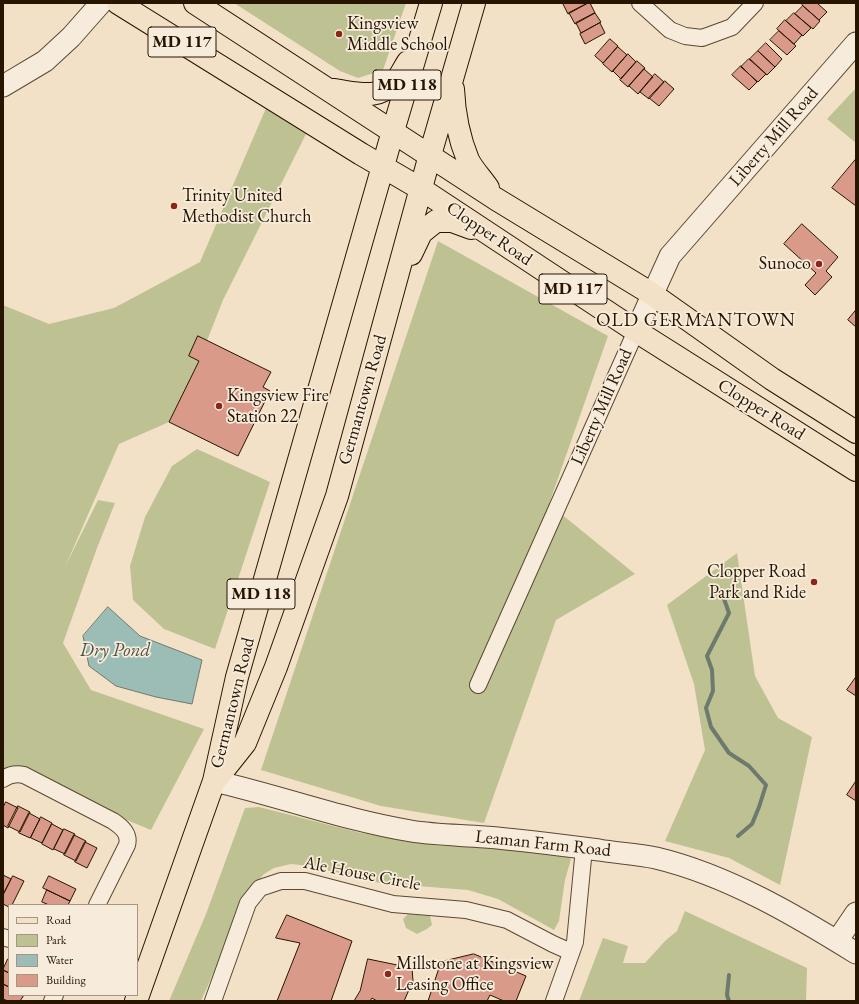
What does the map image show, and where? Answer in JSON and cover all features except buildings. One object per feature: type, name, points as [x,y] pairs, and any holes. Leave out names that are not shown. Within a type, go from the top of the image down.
[{"type":"main road","name":"Clopper Road","points":[[118,3],[421,189],[636,331],[856,470]]},
{"type":"main road","name":"Clopper Road","points":[[195,3],[496,199],[652,294],[772,379],[856,432]]},
{"type":"main road","name":"Germantown Road","points":[[138,995],[214,781],[237,677],[431,3]]},
{"type":"main road","name":"Germantown Road","points":[[214,781],[245,743],[276,667],[337,496],[430,155],[474,3]]},
{"type":"main road","points":[[327,89],[367,95],[383,92],[396,80],[419,44]]},
{"type":"main road","points":[[453,76],[454,107],[469,161],[496,199]]},
{"type":"main road","points":[[394,291],[421,233],[436,221],[452,221],[488,233]]},
{"type":"street","points":[[3,86],[46,61],[71,37],[101,3]]},
{"type":"street","points":[[640,3],[670,30],[685,36],[702,38],[732,27],[756,3]]},
{"type":"street","name":"Liberty Mill Road","points":[[478,685],[670,256],[856,43]]},
{"type":"street","points":[[3,779],[8,775],[16,773],[24,775],[122,827],[128,835],[127,845],[98,904]]},
{"type":"street","name":"Leaman Farm Road","points":[[214,781],[379,825],[406,830],[510,839],[584,848],[654,858],[689,867],[719,879],[784,911],[856,953]]},
{"type":"street","points":[[554,1001],[575,942],[584,848]]},
{"type":"street","name":"Ale House Circle","points":[[212,1001],[248,903],[260,888],[281,881],[305,881],[393,904],[466,910],[506,920],[571,952]]},
{"type":"street","points":[[837,941],[856,913]]},
{"type":"green space","name":"Kingsview Middle School","points":[[234,3],[406,3],[383,70],[358,78],[340,71]]},
{"type":"green space","points":[[856,88],[856,143],[827,119]]},
{"type":"green space","points":[[266,108],[306,134],[223,300],[199,361],[169,422],[119,444],[65,567],[98,500],[115,503],[97,548],[63,643],[91,690],[204,729],[151,830],[3,769],[3,305],[49,324],[114,308],[200,262]]},
{"type":"green space","points":[[438,241],[608,336],[549,504],[635,574],[556,620],[484,823],[381,806],[261,770]]},
{"type":"green space","points":[[197,449],[270,482],[215,649],[164,629],[133,600],[130,566],[145,517],[172,466]]},
{"type":"green space","points":[[737,553],[755,676],[778,718],[812,737],[780,885],[729,858],[665,841],[705,750],[694,684],[667,605]]},
{"type":"green space","points":[[259,807],[361,833],[442,846],[497,846],[562,853],[571,859],[565,880],[559,921],[554,930],[498,899],[468,890],[380,883],[309,866],[291,864],[274,868],[264,874],[249,891],[201,1001],[169,1001],[206,914],[245,808]]},
{"type":"green space","points":[[685,911],[807,968],[806,1001],[579,1001],[603,938],[628,946],[623,963],[645,963],[666,940],[677,931]]},
{"type":"green space","points":[[408,914],[430,916],[432,925],[417,934],[406,928],[403,919]]},
{"type":"water","name":"Dry Pond","points":[[108,607],[140,636],[202,660],[192,704],[156,697],[116,686],[89,666],[83,636]]},
{"type":"waterway","points":[[723,596],[729,613],[707,656],[712,670],[713,691],[706,708],[711,727],[729,753],[749,766],[766,785],[752,824],[738,836]]},
{"type":"waterway","points":[[729,975],[727,995],[729,1001]]},
{"type":"place","name":"Kingsview Middle School","points":[[339,34]]},
{"type":"place","name":"Trinity United Methodist Church","points":[[174,206]]},
{"type":"place","name":"Sunoco","points":[[819,264]]},
{"type":"place","name":"Kingsview Fire Station 22","points":[[219,406]]},
{"type":"place","name":"Clopper Road Park and Ride","points":[[814,582]]},
{"type":"place","name":"Millstone at Kingsview Leasing Office","points":[[388,974]]},
{"type":"district","name":"OLD GERMANTOWN","points":[[696,321]]}]
